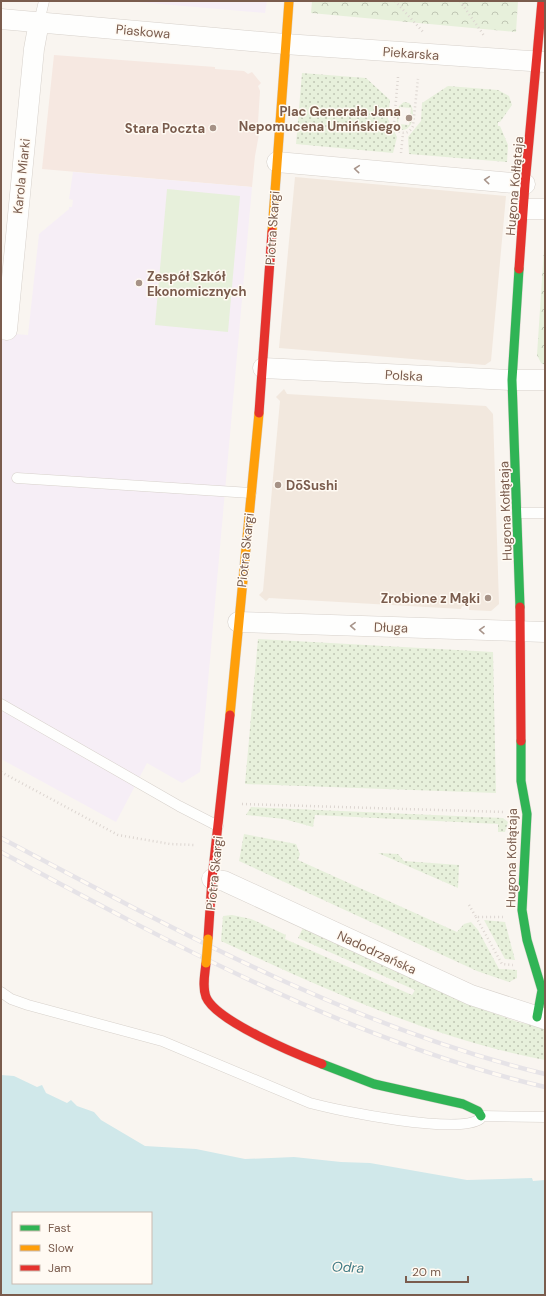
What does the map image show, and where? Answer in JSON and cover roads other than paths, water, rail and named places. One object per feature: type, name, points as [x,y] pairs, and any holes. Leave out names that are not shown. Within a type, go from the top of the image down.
[{"type":"street","name":"Piotra Skargi","points":[[289,1],[276,162],[263,368],[212,879],[204,986],[206,997],[216,1010],[304,1058],[344,1075],[378,1086],[462,1104],[478,1110],[481,1116]]},
{"type":"street","name":"Hugona Kołłątaja","points":[[541,1018],[542,990],[527,940],[522,909],[527,814],[521,781],[521,632],[518,512],[512,380],[525,209],[525,184],[541,62],[542,1]]},
{"type":"street","name":"Piaskowa","points":[[1,19],[285,44]]},
{"type":"street","name":"Karola Miarki","points":[[7,330],[34,49],[39,22]]},
{"type":"street","name":"Piekarska","points":[[285,44],[541,62]]},
{"type":"street","points":[[276,162],[525,184]]},
{"type":"street","points":[[525,209],[545,209]]},
{"type":"street","name":"Polska","points":[[263,368],[512,380],[545,380]]},
{"type":"street","name":"Długa","points":[[238,622],[545,632]]},
{"type":"street","name":"Nadodrzańska","points":[[212,879],[224,881],[471,995],[541,1018]]},
{"type":"lane","points":[[39,22],[44,1]]},
{"type":"lane","points":[[17,478],[251,493]]},
{"type":"lane","points":[[518,512],[545,512]]},
{"type":"lane","points":[[1,704],[179,806],[218,826]]},
{"type":"lane","points":[[1,992],[11,999],[28,1005],[162,1041],[323,1107],[392,1119],[452,1125],[474,1123],[480,1119],[481,1116],[545,1118]]},
{"type":"water","name":"Odra","points":[[1,1075],[14,1076],[37,1087],[42,1085],[46,1093],[67,1103],[71,1100],[77,1106],[94,1112],[101,1120],[145,1146],[196,1149],[245,1159],[294,1157],[341,1162],[370,1163],[467,1180],[532,1178],[533,1181],[545,1180],[545,1295],[1,1295]]},
{"type":"railway","points":[[1,838],[199,941],[334,1003],[403,1030],[473,1054],[545,1074]]},
{"type":"railway","points":[[1,852],[132,922],[266,988],[334,1017],[404,1044],[474,1068],[545,1087]]},
{"type":"place","name":"Plac Generała Jana Nepomucena Umińskiego","points":[[409,118]]},
{"type":"place","name":"Stara Poczta","points":[[213,128]]},
{"type":"place","name":"Zespół Szkół Ekonomicznych","points":[[139,283]]},
{"type":"place","name":"DōSushi","points":[[278,485]]},
{"type":"place","name":"Zrobione z Mąki","points":[[488,598]]}]
